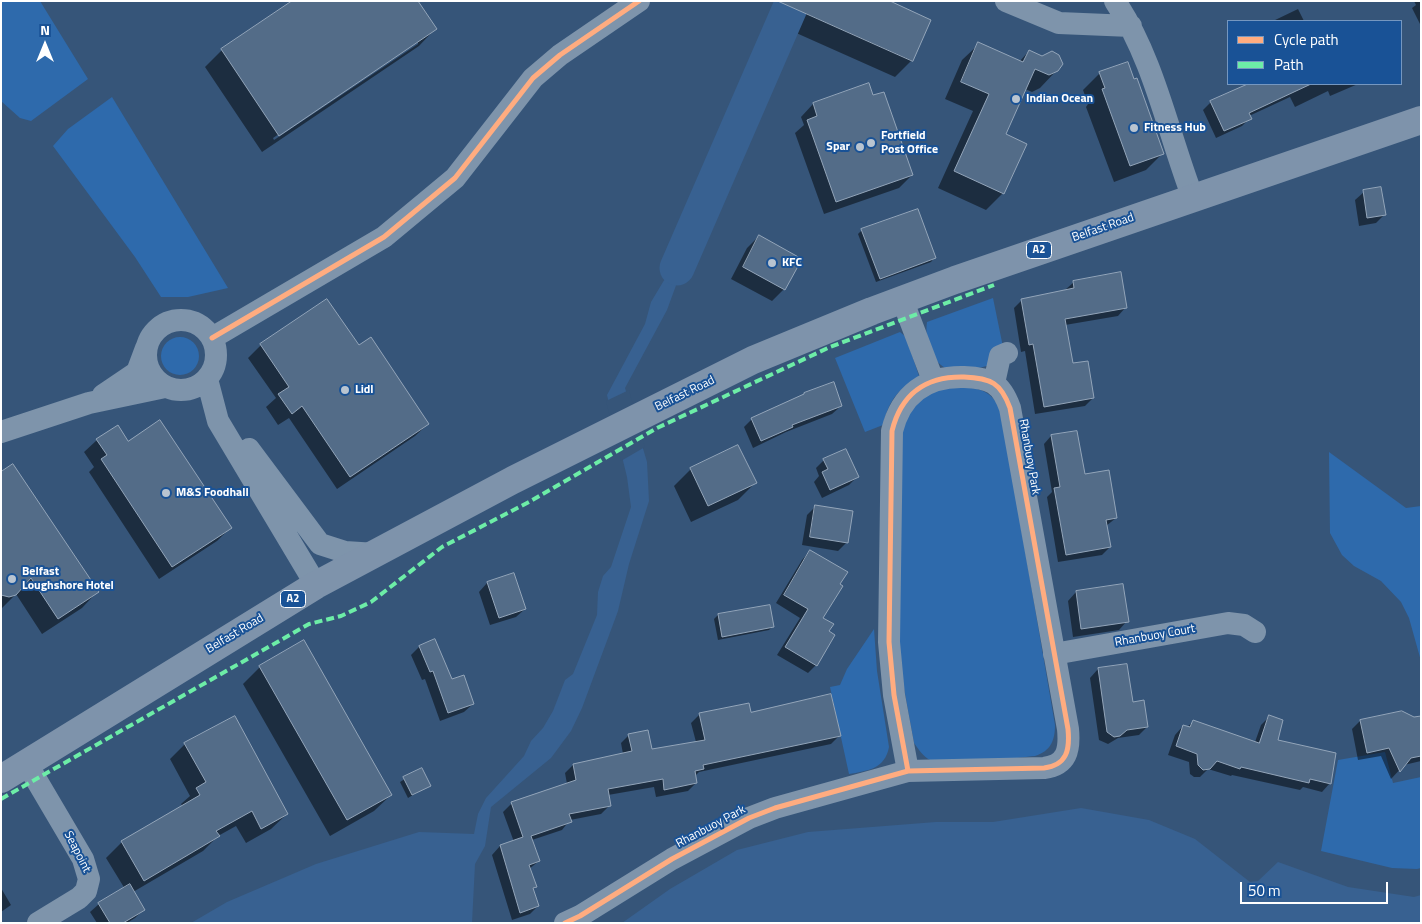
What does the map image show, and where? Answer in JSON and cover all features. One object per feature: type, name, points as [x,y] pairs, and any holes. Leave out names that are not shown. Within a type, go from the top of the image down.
[{"type":"highway","name":"Belfast Road","points":[[1,780],[316,585],[596,438],[781,348],[902,299],[1421,120]]},
{"type":"street","points":[[212,338],[384,236],[454,178],[533,78],[560,55],[639,1]]},
{"type":"street","points":[[1006,1],[1059,23],[1130,26]]},
{"type":"street","points":[[1115,1],[1130,26],[1146,60],[1192,198]]},
{"type":"street","points":[[902,299],[933,380]]},
{"type":"street","points":[[89,403],[120,385],[137,372],[146,348],[151,337],[159,328],[170,322],[182,320],[194,322],[204,328],[212,338],[216,360],[197,384],[176,390],[156,380],[149,370],[146,360],[146,348]]},
{"type":"street","points":[[908,771],[894,695],[889,642],[891,442],[894,422],[901,407],[917,390],[933,380],[966,377],[994,383],[1000,356],[1007,353]]},
{"type":"street","name":"Rhanbuoy Park","points":[[565,923],[580,916],[672,859],[749,818],[840,789],[908,771],[1044,768],[1061,763],[1066,756],[1068,737],[1054,654],[1010,408],[1003,392],[994,383]]},
{"type":"street","points":[[197,384],[229,442],[316,585]]},
{"type":"street","points":[[1,432],[89,403],[165,386]]},
{"type":"street","points":[[229,442],[251,450],[320,544],[345,552],[376,554]]},
{"type":"street","name":"Rhanbuoy Court","points":[[1054,654],[1228,622],[1244,624],[1255,632]]},
{"type":"street","name":"Seapoint","points":[[27,764],[83,859],[90,879],[86,890],[79,898],[38,923]]},
{"type":"shaded area","points":[[1,1],[40,1],[88,79],[31,121],[20,118],[1,101]]},
{"type":"shaded area","points":[[112,97],[228,288],[188,297],[161,297],[135,257],[53,146],[68,129]]},
{"type":"shaded area","points":[[672,267],[682,269],[667,310],[625,388],[647,462],[649,501],[629,564],[618,611],[582,708],[571,731],[551,758],[491,807],[485,846],[475,864],[472,923],[191,923],[227,902],[316,864],[419,832],[474,834],[478,814],[486,798],[524,756],[531,741],[543,728],[553,711],[565,680],[573,674],[597,615],[598,592],[603,576],[611,567],[631,507],[627,477],[607,395],[645,324],[651,302]]},
{"type":"shaded area","points":[[993,298],[1003,347],[991,365],[956,371],[941,365],[936,360],[929,346],[926,330],[927,322]]},
{"type":"shaded area","points":[[900,332],[906,337],[919,376],[917,380],[904,388],[894,398],[887,410],[883,425],[865,432],[835,358]]},
{"type":"shaded area","points":[[180,337],[187,338],[193,343],[198,349],[198,363],[193,369],[187,374],[180,375],[173,374],[167,369],[162,363],[161,356],[162,349],[167,343],[173,338]]},
{"type":"shaded area","points":[[948,385],[973,388],[985,392],[991,396],[1001,410],[1055,725],[1051,744],[1045,751],[1035,756],[966,763],[939,762],[930,760],[921,753],[914,743],[900,666],[900,436],[908,415],[916,403],[921,398]]},
{"type":"shaded area","points":[[1329,452],[1406,508],[1421,506],[1421,661],[1409,618],[1401,602],[1381,581],[1354,566],[1342,555],[1330,533]]},
{"type":"shaded area","points":[[874,629],[877,671],[889,747],[884,760],[874,768],[849,774],[830,687],[840,685],[847,669]]},
{"type":"shaded area","points":[[1385,752],[1393,783],[1421,777],[1421,868],[1392,868],[1321,851],[1338,760]]},
{"type":"shaded area","points":[[1081,808],[1149,820],[1195,839],[1250,882],[1258,881],[1278,862],[1348,887],[1414,897],[1421,895],[1421,923],[622,923],[670,889],[737,850],[808,832],[936,822],[993,822]]},
{"type":"pier","points":[[629,390],[645,447],[621,461],[606,401]]},
{"type":"building","points":[[292,1],[418,1],[437,29],[279,136],[221,49]]},
{"type":"building","points":[[778,1],[890,1],[931,20],[913,61]]},
{"type":"building","points":[[978,42],[1023,62],[1029,50],[1042,56],[1052,51],[1059,55],[1063,64],[1058,71],[1049,75],[1035,69],[1006,134],[1027,144],[1004,194],[954,171],[989,94],[961,82]]},
{"type":"building","points":[[1128,62],[1134,79],[1137,78],[1164,154],[1130,166],[1102,89],[1105,88],[1099,72]]},
{"type":"building","name":"Spar","points":[[869,83],[873,95],[884,92],[913,175],[836,202],[807,120],[817,116],[813,103]]},
{"type":"building","points":[[1246,85],[1309,85],[1249,113],[1252,119],[1224,131],[1210,101]]},
{"type":"building","points":[[1381,187],[1386,215],[1367,218],[1363,190]]},
{"type":"building","points":[[918,209],[936,258],[880,279],[861,229]]},
{"type":"building","name":"KFC","points":[[759,235],[802,259],[785,290],[743,267]]},
{"type":"building","points":[[1121,272],[1127,308],[1065,319],[1073,363],[1088,361],[1094,398],[1044,407],[1033,344],[1029,345],[1021,299],[1074,288],[1073,281]]},
{"type":"building","name":"Lidl","points":[[327,299],[359,345],[371,337],[429,424],[350,477],[302,406],[292,414],[278,394],[289,387],[260,344]]},
{"type":"building","points":[[834,382],[842,406],[792,425],[793,427],[761,441],[751,418],[804,393]]},
{"type":"building","name":"M&S Foodhall","points":[[160,420],[232,528],[172,567],[101,459],[107,455],[96,439],[118,425],[128,441]]},
{"type":"building","points":[[1077,431],[1085,474],[1109,470],[1117,518],[1106,520],[1111,547],[1066,555],[1054,488],[1060,487],[1051,435]]},
{"type":"building","points":[[738,445],[757,483],[708,506],[690,468]]},
{"type":"building","points":[[846,449],[859,477],[830,490],[822,472],[828,469],[823,459]]},
{"type":"building","points":[[13,464],[99,592],[58,619],[31,578],[16,595],[9,597],[1,595],[1,472]]},
{"type":"building","points":[[815,505],[853,511],[848,543],[810,537]]},
{"type":"building","points":[[810,550],[848,572],[840,584],[843,586],[823,618],[834,624],[829,631],[835,635],[817,666],[785,647],[808,609],[784,595]]},
{"type":"building","points":[[514,573],[526,609],[499,618],[487,582]]},
{"type":"building","points":[[1123,584],[1129,622],[1081,629],[1076,591]]},
{"type":"building","points":[[770,605],[774,627],[722,637],[718,614]]},
{"type":"building","points":[[435,639],[452,679],[464,675],[474,704],[448,713],[433,671],[430,672],[419,646]]},
{"type":"building","points":[[304,640],[392,795],[347,820],[259,666]]},
{"type":"building","points":[[1127,664],[1133,702],[1144,700],[1148,727],[1127,730],[1120,736],[1114,737],[1107,732],[1098,668]]},
{"type":"building","points":[[831,694],[841,736],[703,765],[704,769],[695,771],[697,783],[664,790],[663,779],[608,789],[611,806],[569,814],[572,822],[531,836],[540,861],[529,865],[537,887],[533,888],[539,906],[520,913],[500,845],[523,837],[511,802],[576,780],[573,764],[632,751],[628,734],[648,730],[652,749],[705,740],[699,713],[749,703],[751,712]]},
{"type":"building","points":[[1402,711],[1414,717],[1421,716],[1421,756],[1411,758],[1400,772],[1389,748],[1367,753],[1360,720]]},
{"type":"building","points":[[1269,715],[1283,720],[1278,740],[1336,753],[1331,784],[1310,779],[1309,783],[1241,767],[1240,769],[1217,761],[1210,769],[1203,770],[1198,765],[1197,754],[1176,746],[1183,725],[1190,727],[1193,720],[1259,743]]},
{"type":"building","points":[[235,716],[288,814],[261,829],[252,811],[216,831],[220,836],[144,881],[121,841],[200,795],[196,788],[206,782],[184,743]]},
{"type":"building","points":[[422,768],[431,786],[412,795],[403,777]]},
{"type":"building","points":[[130,884],[145,910],[123,923],[110,923],[98,903]]},
{"type":"waterway","points":[[677,268],[793,1]]},
{"type":"marked path","points":[[1,799],[309,624],[341,616],[371,602],[442,547],[529,502],[657,428],[830,347],[994,285]]},
{"type":"cycle path","points":[[212,338],[384,237],[455,178],[533,78],[560,55],[639,1]]},
{"type":"cycle path","points":[[565,923],[580,916],[672,859],[749,818],[775,808],[908,771],[1044,768],[1058,764],[1062,760],[1067,750],[1068,729],[1010,408],[999,387],[994,383],[981,379],[950,378],[927,384],[909,397],[896,418],[892,431],[889,642],[894,695],[908,771]]},
{"type":"place","name":"Indian Ocean","points":[[1016,99]]},
{"type":"place","name":"Fitness Hub","points":[[1134,128]]},
{"type":"place","name":"Fortfield Post Office","points":[[871,143]]},
{"type":"place","name":"Spar","points":[[860,147]]},
{"type":"place","name":"KFC","points":[[772,263]]},
{"type":"place","name":"Lidl","points":[[345,390]]},
{"type":"place","name":"M&S Foodhall","points":[[166,493]]},
{"type":"place","name":"Belfast Loughshore Hotel","points":[[12,579]]}]
